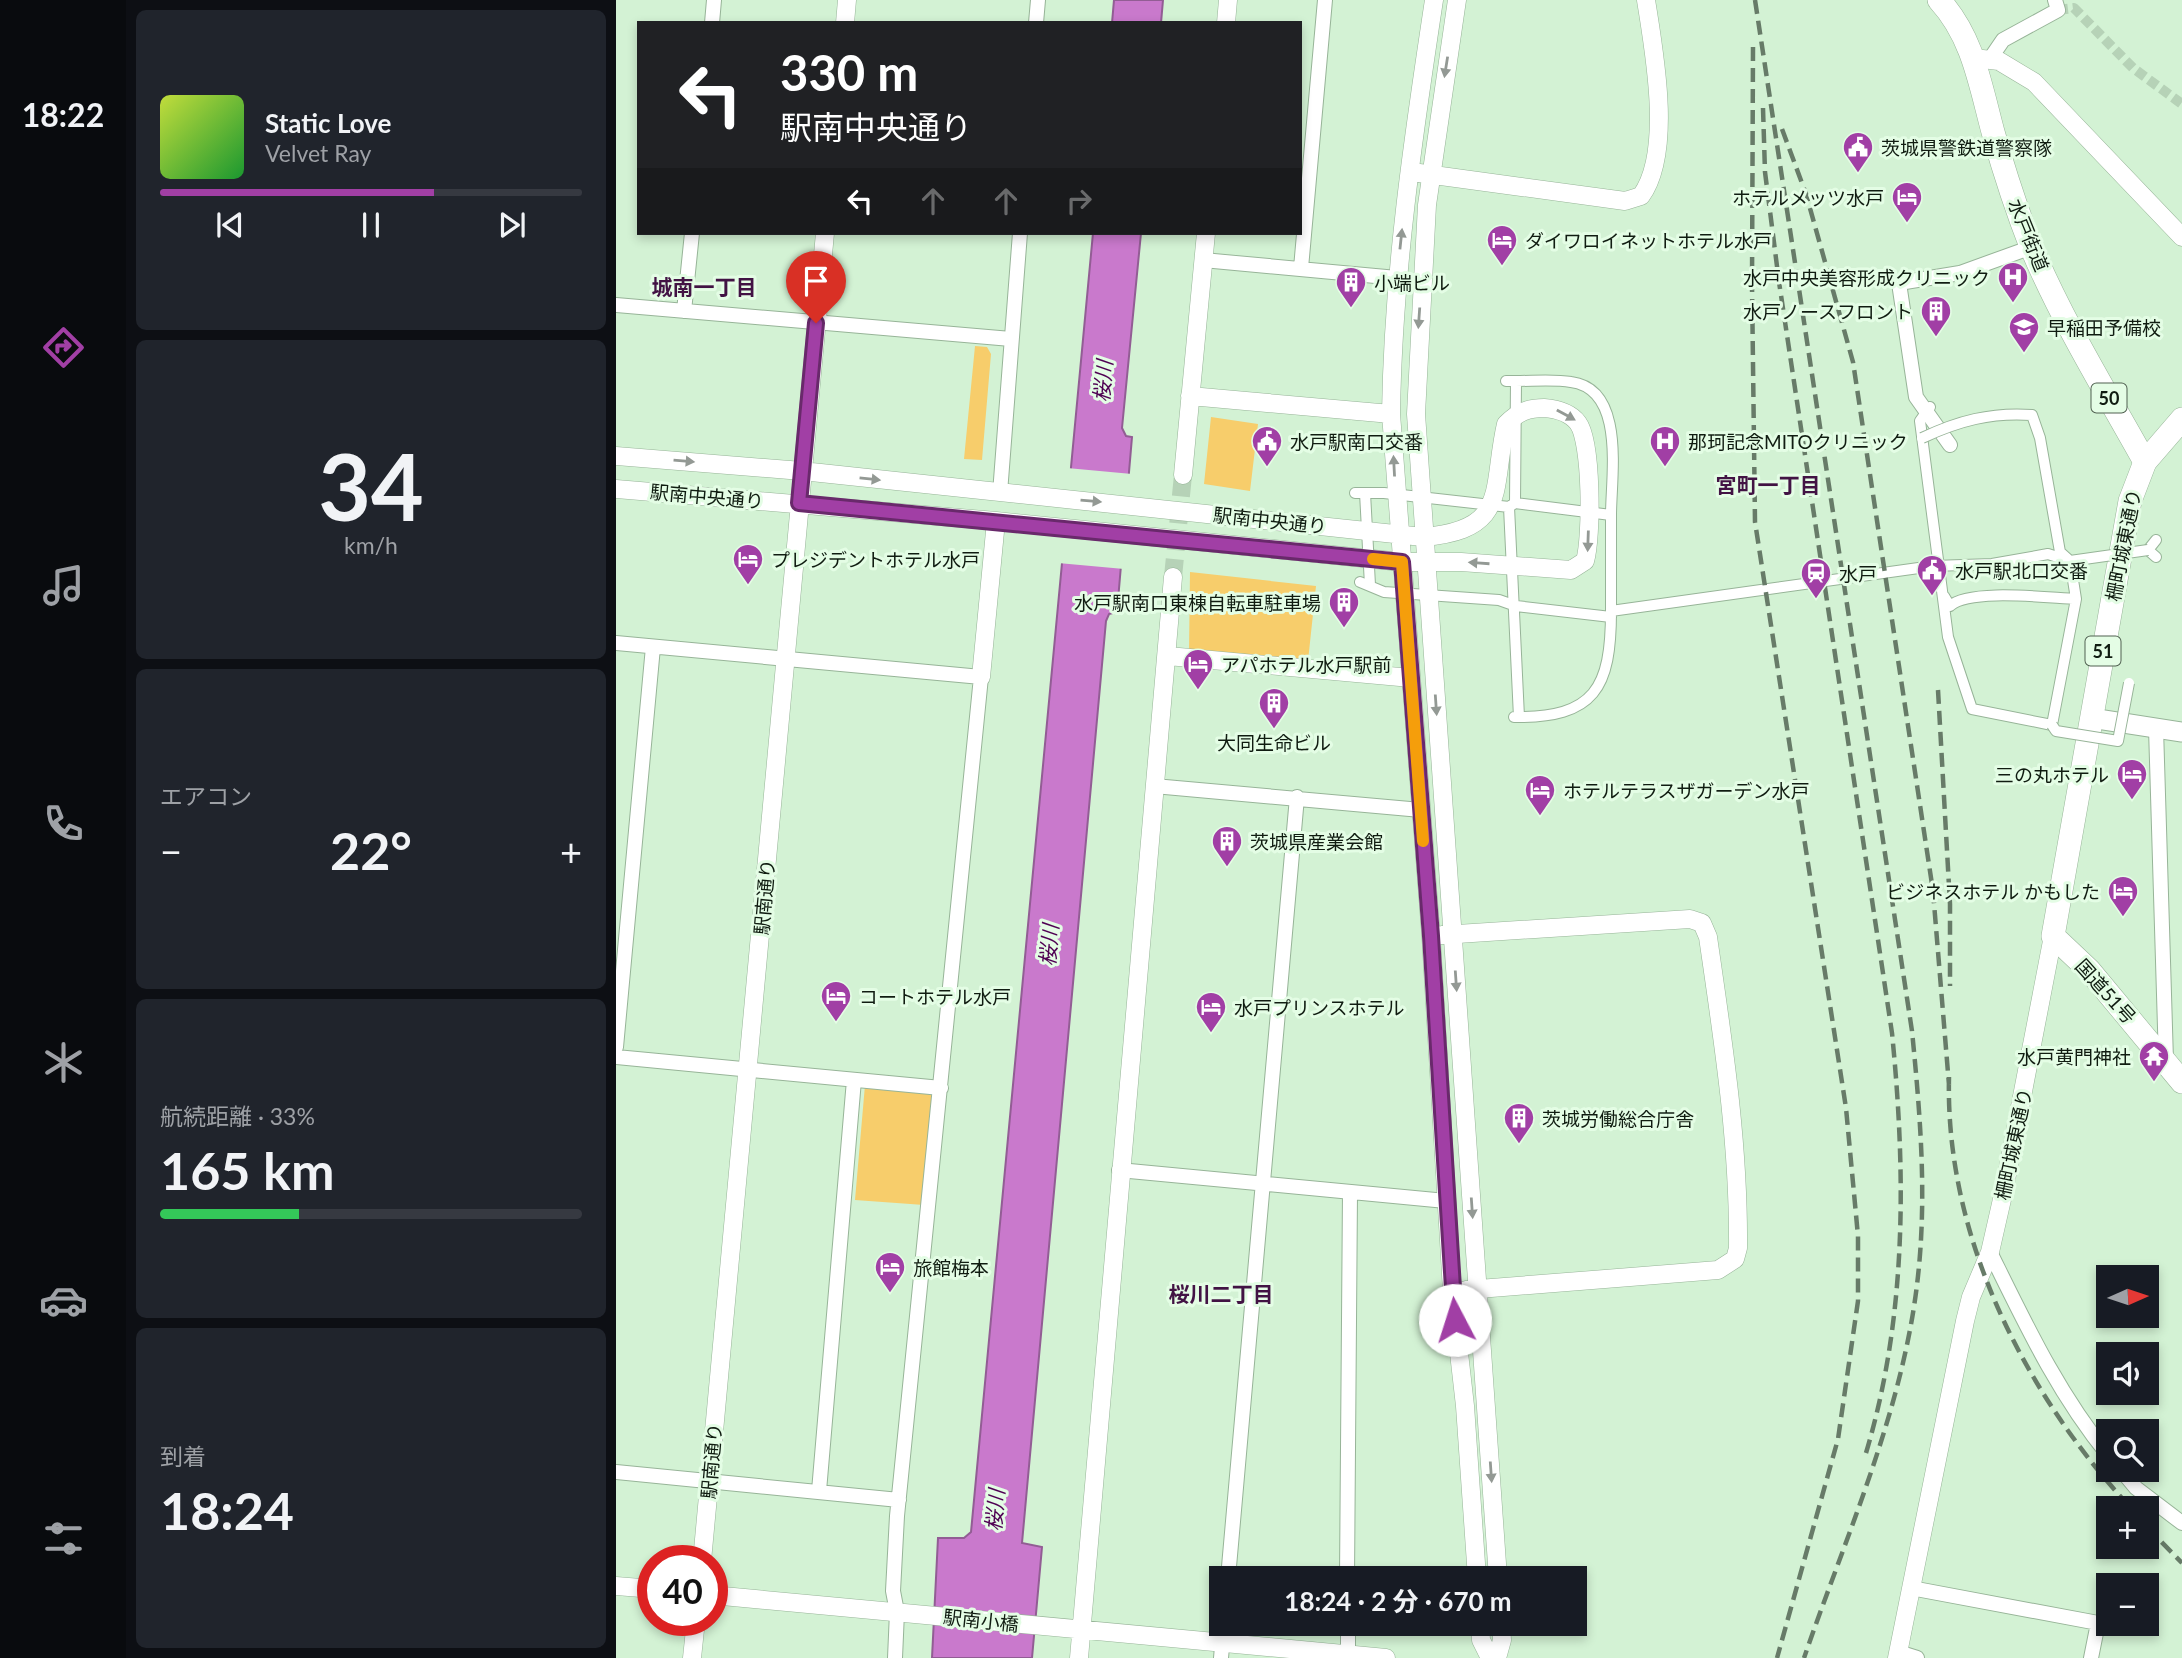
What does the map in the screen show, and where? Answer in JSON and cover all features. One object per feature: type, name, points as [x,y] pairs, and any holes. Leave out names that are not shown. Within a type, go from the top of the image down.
[{"type":"main road","name":"水戸街道","points":[[1939,0],[1982,59],[2004,169],[2032,247],[2069,323],[2145,462]]},
{"type":"main road","name":"柵町城東通り","points":[[2053,936],[2130,501],[2145,462],[2182,419]]},
{"type":"main road","points":[[2091,718],[2182,732]]},
{"type":"main road","name":"国道51号","points":[[2053,936],[2090,970],[2182,1082]]},
{"type":"street","points":[[712,21],[714,0]]},
{"type":"street","points":[[845,21],[848,0]]},
{"type":"street","points":[[1036,21],[1038,0]]},
{"type":"street","points":[[1226,21],[1228,0]]},
{"type":"street","points":[[1301,268],[1325,0]]},
{"type":"street","points":[[1434,0],[1408,171],[1397,278],[1391,414],[1398,534],[1431,936],[1452,1291],[1465,1406],[1476,1566]]},
{"type":"street","points":[[1457,0],[1430,174],[1416,383],[1423,537],[1497,1566]]},
{"type":"street","points":[[1408,171],[1625,201],[1641,196],[1646,189],[1652,164],[1660,106],[1646,0]]},
{"type":"street","points":[[1982,59],[2003,40],[2058,10],[2055,0]]},
{"type":"street","points":[[1982,59],[2012,66],[2035,82],[2182,237]]},
{"type":"street","points":[[684,311],[692,235]]},
{"type":"street","name":"駅南通り","points":[[703,1545],[825,235]]},
{"type":"street","points":[[1000,493],[1020,235]]},
{"type":"street","points":[[1183,475],[1206,235]]},
{"type":"street","points":[[1950,445],[1916,397],[1899,284],[1960,273],[2032,247]]},
{"type":"street","points":[[1203,260],[1397,278]]},
{"type":"street","points":[[616,305],[1011,339]]},
{"type":"street","points":[[1511,381],[1573,382],[1594,391],[1605,405],[1612,427],[1610,654],[1603,678],[1594,692],[1568,712],[1554,716],[1516,717],[1516,606],[1511,595],[1512,505],[1511,381]]},
{"type":"street","points":[[1191,396],[1391,414]]},
{"type":"street","points":[[1930,407],[1920,421],[1936,566],[1943,594],[1948,637],[1972,709],[2052,725]]},
{"type":"street","name":"駅南中央通り","points":[[616,456],[802,471],[1423,537],[1460,531],[1481,518],[1498,487],[1506,424],[1527,409],[1552,409],[1563,411],[1579,424],[1586,454],[1589,544],[1585,561],[1571,570],[1402,562],[799,503],[616,489]]},
{"type":"street","points":[[1922,438],[1961,420],[1995,411],[2032,415],[2040,438],[2060,552],[2070,561],[2076,599],[2052,725],[2056,731],[2067,737],[2118,741],[2129,683]]},
{"type":"street","points":[[1611,516],[1360,493],[1365,584],[1384,592],[1499,600],[1516,606],[1611,614],[1936,566],[1992,564],[2049,554],[2070,561],[2152,553],[2156,540]]},
{"type":"street","points":[[895,1658],[897,1612],[893,1591],[899,1500],[996,522]]},
{"type":"street","points":[[1079,1658],[1119,1170],[1168,656],[1173,577]]},
{"type":"street","points":[[1943,594],[1950,606],[1956,600],[1997,596],[2076,599]]},
{"type":"street","points":[[616,643],[981,677]]},
{"type":"street","points":[[616,1047],[653,647]]},
{"type":"street","points":[[1168,656],[1411,678]]},
{"type":"street","points":[[2156,727],[2166,1061]]},
{"type":"street","points":[[1154,786],[1421,810]]},
{"type":"street","points":[[1229,1566],[1297,797]]},
{"type":"street","points":[[1431,936],[1690,919],[1702,923],[1708,937],[1731,1093],[1738,1171],[1738,1248],[1735,1259],[1718,1270],[1452,1291]]},
{"type":"street","name":"柵町城東通り","points":[[1897,1655],[1970,1297],[1990,1252],[2027,1080],[2053,936]]},
{"type":"street","points":[[616,1057],[941,1088]]},
{"type":"street","points":[[819,1492],[855,1080]]},
{"type":"street","points":[[1119,1170],[1446,1201]]},
{"type":"street","points":[[1348,1566],[1350,1192]]},
{"type":"street","points":[[1990,1252],[2044,1361],[2076,1415],[2096,1440]]},
{"type":"street","points":[[616,1472],[899,1500]]},
{"type":"street","points":[[2131,1482],[2182,1523]]},
{"type":"street","points":[[616,1586],[637,1588]]},
{"type":"street","points":[[1911,1588],[2098,1623],[2091,1658]]},
{"type":"street","name":"駅南小橋","points":[[728,1596],[1081,1630],[1222,1650],[1348,1654],[1386,1658]]},
{"type":"street","points":[[692,1658],[694,1636]]},
{"type":"street","points":[[1348,1636],[1348,1654]]},
{"type":"street","points":[[1481,1636],[1490,1658]]},
{"type":"street","points":[[1497,1658],[1502,1636]]},
{"type":"street","points":[[1897,1655],[1917,1658]]},
{"type":"shaded area","points":[[975,346],[987,347],[991,354],[982,460],[964,459]]},
{"type":"shaded area","points":[[1211,417],[1258,424],[1250,491],[1204,484]]},
{"type":"shaded area","points":[[1190,572],[1316,586],[1308,661],[1189,653]]},
{"type":"shaded area","points":[[865,1085],[934,1091],[924,1205],[855,1200]]},
{"type":"water","points":[[1114,0],[1163,0],[1161,21],[1112,21]]},
{"type":"water","name":"桜川","points":[[1093,235],[1141,235],[1122,428],[1126,436],[1132,437],[1117,612],[1109,614],[1106,621],[1022,1543],[1042,1547],[1032,1658],[932,1658],[938,1538],[964,1538],[971,1532]]},
{"type":"pier","points":[[1067,468],[1132,474],[1124,569],[1058,563]]},
{"type":"tunnel","points":[[2058,10],[2074,8],[2133,68],[2182,104]]},
{"type":"tunnel","points":[[1173,577],[1183,475]]},
{"type":"railway","points":[[1755,0],[1912,1031],[1921,1153],[1921,1245],[1911,1325],[1900,1374],[1872,1470],[1804,1658]]},
{"type":"railway","points":[[1753,47],[1755,522],[1846,1108],[1858,1236],[1858,1301],[1838,1439],[1777,1658]]},
{"type":"railway","points":[[1763,108],[1765,172],[1779,282],[1892,1033],[1897,1086],[1901,1192],[1896,1297],[1889,1349],[1866,1453]]},
{"type":"railway","points":[[1782,129],[1806,194],[1853,362],[1933,891],[1949,1085]]},
{"type":"railway","points":[[1938,690],[1950,904],[1950,986]]},
{"type":"railway","points":[[1949,1077],[1951,1136],[1961,1195],[1977,1253],[1998,1309],[2025,1363],[2057,1414],[2092,1463],[2121,1496]]},
{"type":"railway","points":[[2159,1539],[2182,1563]]},
{"type":"slow traffic","points":[[1373,559],[1402,562],[1423,841]]},
{"type":"place","name":"茨城県警鉄道警察隊","points":[[1858,174]]},
{"type":"place","name":"ホテルメッツ水戸","points":[[1907,224]]},
{"type":"place","name":"ダイワロイネットホテル水戸","points":[[1502,267]]},
{"type":"place","name":"水戸中央美容形成クリニック","points":[[2013,304]]},
{"type":"place","name":"小端ビル","points":[[1351,309]]},
{"type":"place","name":"水戸ノースフロント","points":[[1936,338]]},
{"type":"place","name":"早稲田予備校","points":[[2024,354]]},
{"type":"place","name":"水戸駅南口交番","points":[[1267,468]]},
{"type":"place","name":"那珂記念MITOクリニック","points":[[1665,468]]},
{"type":"place","name":"プレジデントホテル水戸","points":[[748,586]]},
{"type":"place","name":"水戸駅北口交番","points":[[1932,597]]},
{"type":"place","name":"水戸","points":[[1816,600]]},
{"type":"place","name":"水戸駅南口東棟自転車駐車場","points":[[1344,629]]},
{"type":"place","name":"アパホテル水戸駅前","points":[[1198,691]]},
{"type":"place","name":"大同生命ビル","points":[[1274,730]]},
{"type":"place","name":"三の丸ホテル","points":[[2132,801]]},
{"type":"place","name":"ホテルテラスザガーデン水戸","points":[[1540,817]]},
{"type":"place","name":"茨城県産業会館","points":[[1227,868]]},
{"type":"place","name":"ビジネスホテル かもした","points":[[2123,918]]},
{"type":"place","name":"コートホテル水戸","points":[[836,1023]]},
{"type":"place","name":"水戸プリンスホテル","points":[[1211,1034]]},
{"type":"place","name":"水戸黄門神社","points":[[2154,1083]]},
{"type":"place","name":"茨城労働総合庁舎","points":[[1519,1145]]},
{"type":"place","name":"旅館梅本","points":[[890,1294]]},
{"type":"district","name":"城南一丁目","points":[[704,286]]},
{"type":"district","name":"宮町一丁目","points":[[1768,484]]},
{"type":"district","name":"桜川二丁目","points":[[1221,1293]]},
{"type":"route","points":[[816,323],[799,503],[1402,562],[1431,936],[1455,1320]]}]
